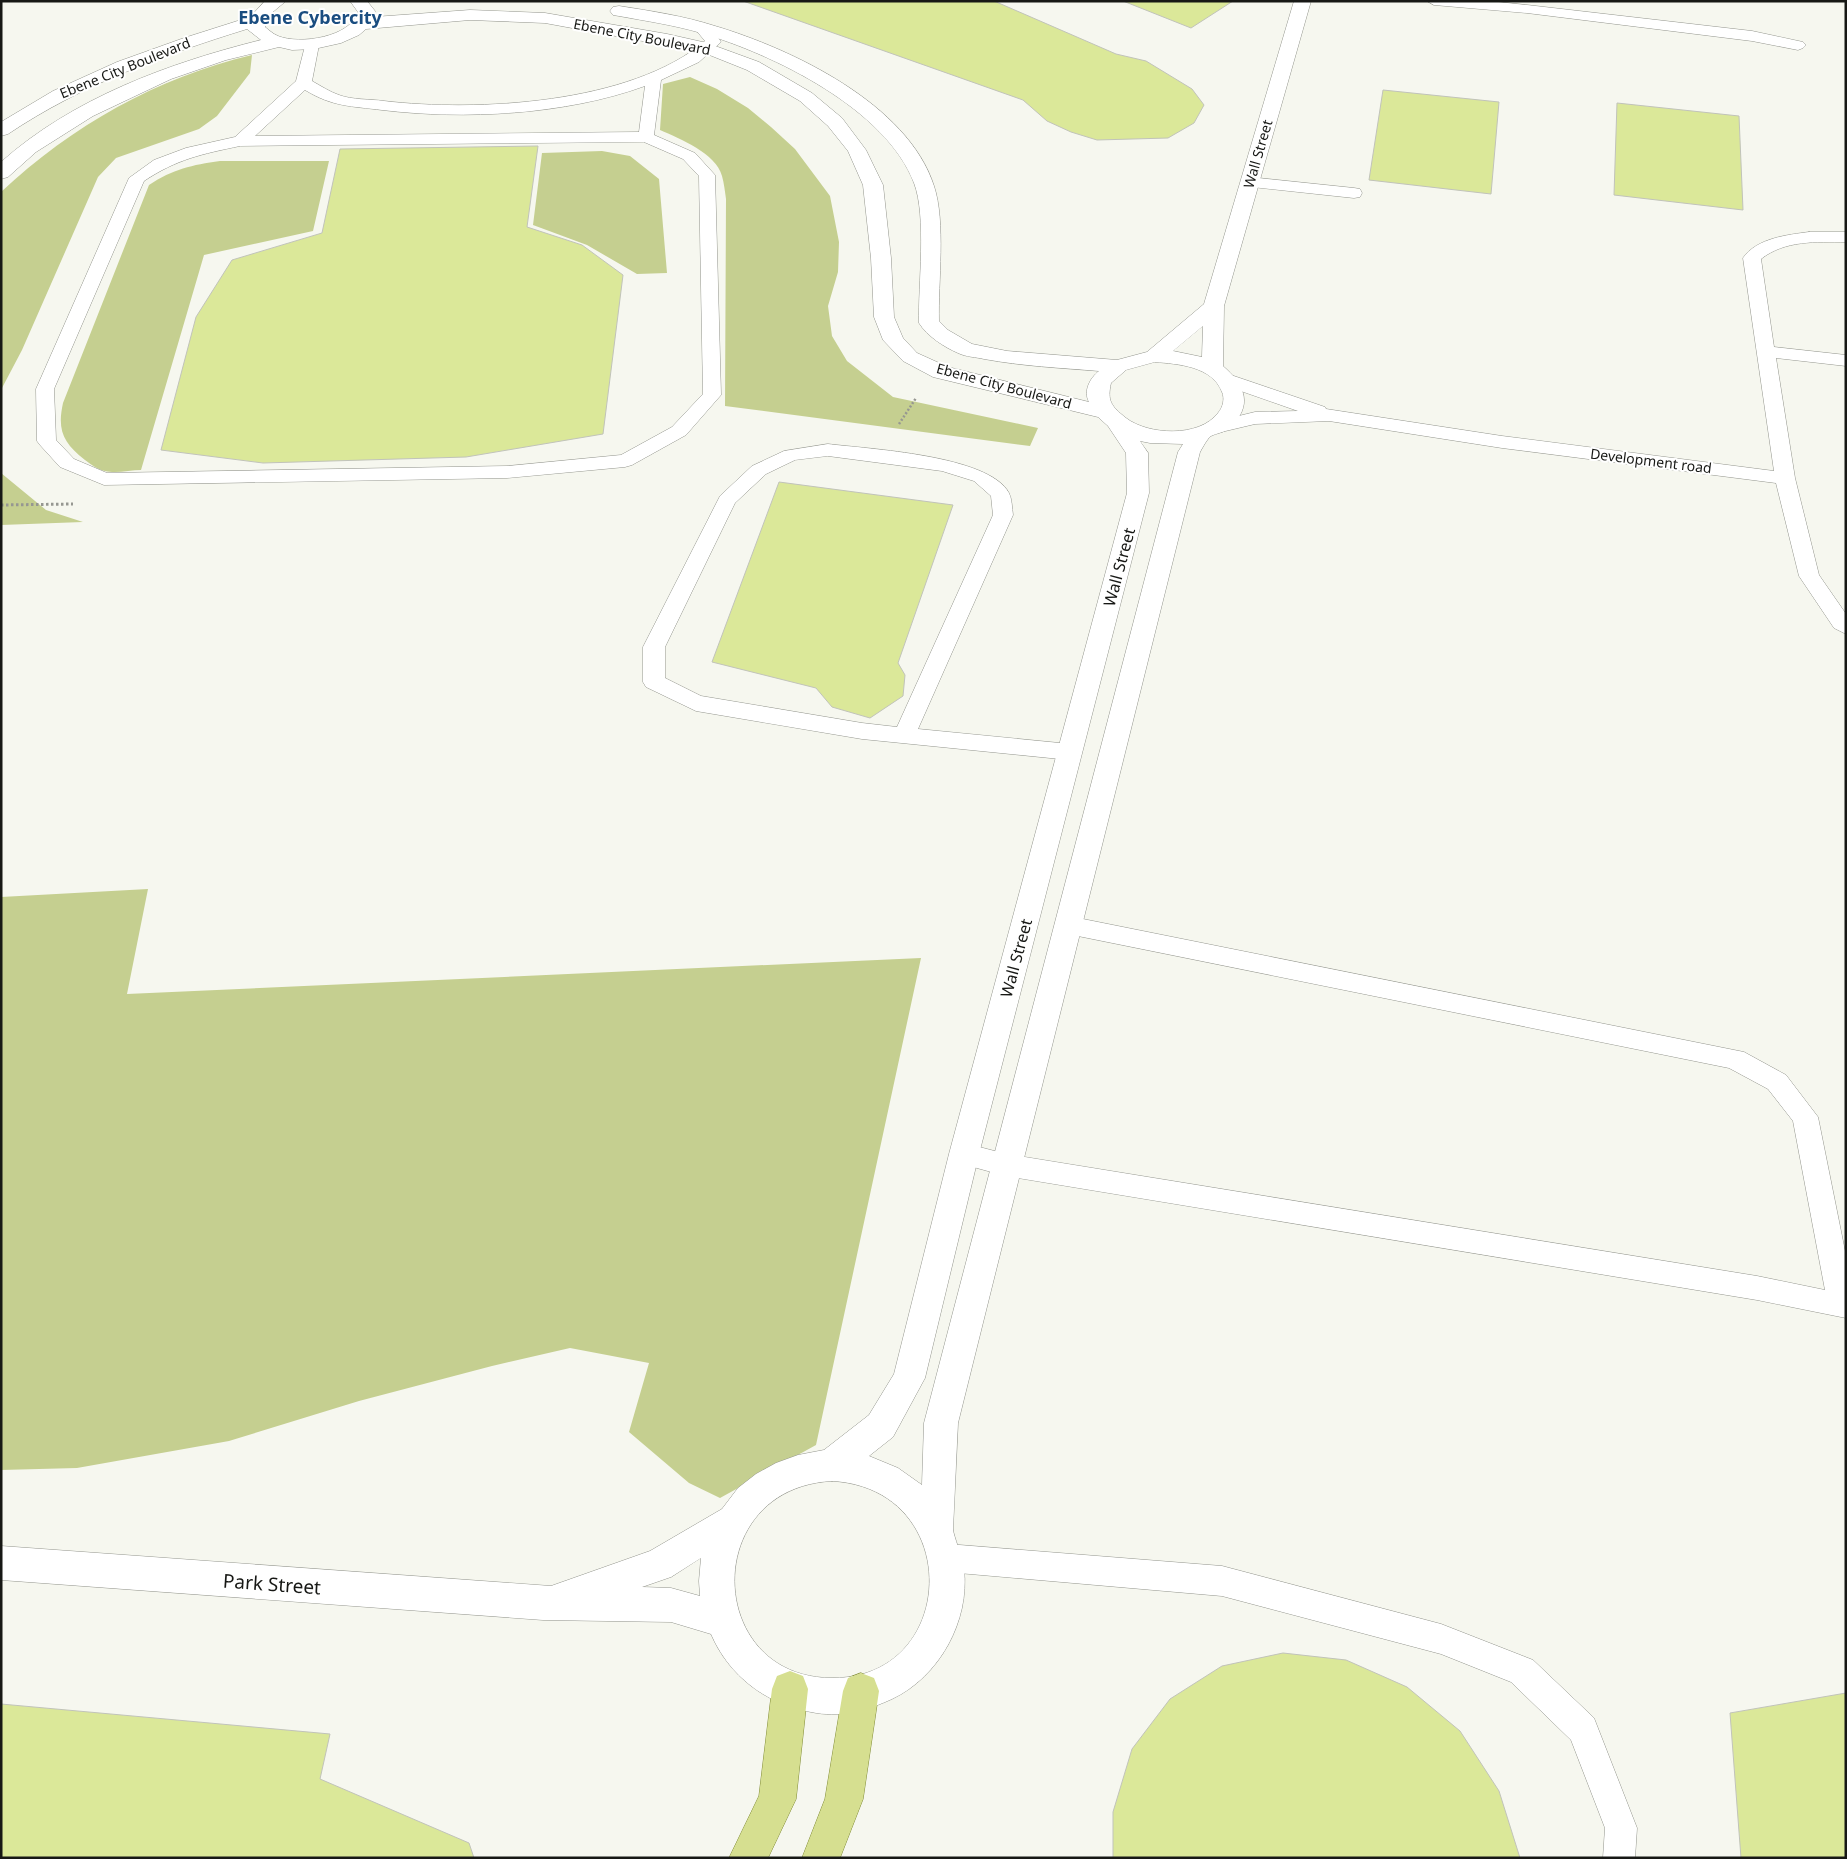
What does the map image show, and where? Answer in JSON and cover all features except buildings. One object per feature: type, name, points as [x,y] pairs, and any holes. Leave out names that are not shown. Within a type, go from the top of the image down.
[{"type":"main road","points":[[748,1858],[777,1799],[790,1689]]},
{"type":"main road","points":[[821,1858],[844,1799],[862,1691]]},
{"type":"street","points":[[358,1],[366,10],[366,17],[362,24]]},
{"type":"street","name":"Ebene City Boulevard","points":[[503,1],[573,5]]},
{"type":"street","name":"Wall Street","points":[[1219,374],[1214,306],[1303,1]]},
{"type":"street","name":"Ebene City Boulevard","points":[[276,2],[258,15],[255,21],[256,29],[261,35],[276,42],[294,45],[310,45],[342,38],[354,32],[362,24],[403,19],[470,15],[544,18],[616,29],[707,48],[753,66],[806,96],[835,122],[857,150],[873,185],[881,258],[884,317],[892,340],[910,357],[941,372],[1111,419]]},
{"type":"street","name":"Ebene City Boulevard","points":[[602,8],[670,20],[721,34],[786,61],[820,79],[854,99],[887,126],[896,136],[924,182],[930,209],[929,323],[940,334],[966,349],[1007,357],[1118,366]]},
{"type":"street","name":"Ebene City Boulevard","points":[[1,130],[71,88],[162,51],[255,21]]},
{"type":"street","name":"Ebene City Boulevard","points":[[1,173],[42,139],[97,106],[171,72],[224,55],[276,42]]},
{"type":"street","points":[[1154,356],[1214,306]]},
{"type":"street","points":[[942,1542],[941,1423],[1006,1165],[1189,452],[1209,430],[1228,416],[1234,404],[1234,394],[1219,374],[1194,361],[1175,357],[1154,356],[1135,359],[1118,366],[1104,375],[1098,387],[1097,400],[1111,419],[1138,434],[1160,438],[1183,438],[1209,430]]},
{"type":"street","name":"Wall Street","points":[[830,1466],[882,1426],[909,1378],[964,1154],[1138,493],[1137,453],[1111,419]]},
{"type":"street","points":[[830,1466],[867,1470],[901,1485],[927,1511],[942,1542],[951,1578],[944,1614],[926,1648],[897,1674],[862,1691],[825,1696],[790,1689],[758,1673],[735,1649],[719,1619],[713,1585],[719,1551],[734,1520],[760,1492],[794,1474],[830,1466]]},
{"type":"street","name":"Park Street","points":[[543,1604],[659,1565],[734,1520]]},
{"type":"street","name":"Park Street","points":[[1,1563],[543,1604],[671,1605],[719,1619]]},
{"type":"lane","points":[[1434,1],[1526,8],[1752,36],[1798,45]]},
{"type":"lane","points":[[304,83],[335,99],[399,108],[469,111],[544,104],[624,87],[673,71],[713,42],[709,34],[703,29]]},
{"type":"lane","points":[[240,141],[304,83],[310,45]]},
{"type":"lane","points":[[646,137],[654,77]]},
{"type":"lane","points":[[646,137],[690,156],[707,174],[712,395],[679,431],[625,461],[507,472],[104,479],[67,463],[47,441],[45,389],[137,178],[160,163],[192,151],[240,141],[646,137]]},
{"type":"lane","points":[[1250,182],[1354,193]]},
{"type":"lane","points":[[1846,237],[1824,237],[1780,242],[1762,248],[1752,258],[1785,478],[1809,576],[1841,623],[1846,627]]},
{"type":"lane","points":[[1766,351],[1846,361]]},
{"type":"lane","points":[[1219,374],[1329,415]]},
{"type":"lane","points":[[1209,430],[1255,418],[1329,415]]},
{"type":"lane","name":"Development road","points":[[1329,415],[1502,442],[1785,478]]},
{"type":"lane","points":[[904,735],[1003,515],[1000,494],[981,477],[944,465],[828,450],[791,455],[759,470],[727,500],[654,647],[654,682],[696,703],[862,731],[1070,752]]},
{"type":"lane","points":[[964,1154],[1006,1165],[1748,1287],[1844,1306],[1805,1117],[1777,1082],[1735,1059],[1068,925]]},
{"type":"lane","points":[[942,1542],[1222,1581],[1440,1639],[1522,1671],[1583,1729],[1621,1828],[1619,1858]]},
{"type":"path","points":[[883,457],[892,435],[920,392],[941,372]]},
{"type":"green space","points":[[252,55],[250,73],[217,116],[199,129],[116,158],[98,177],[22,350],[2,388],[1,396],[1,192],[57,146],[87,125],[118,107],[182,77]]},
{"type":"green space","points":[[690,77],[717,89],[748,108],[771,127],[795,149],[830,196],[839,242],[838,272],[828,306],[832,336],[847,361],[893,397],[1038,428],[1030,446],[725,406],[726,199],[723,179],[713,160],[687,142],[660,130],[663,84]]},
{"type":"green space","points":[[602,151],[630,156],[659,179],[667,273],[637,274],[587,245],[533,225],[542,153]]},
{"type":"green space","points":[[220,161],[329,161],[313,231],[204,255],[141,470],[105,471],[77,454],[67,442],[61,421],[63,403],[149,185],[183,168]]},
{"type":"green space","points":[[1,473],[46,510],[83,522],[1,525]]},
{"type":"green space","points":[[148,889],[127,994],[921,958],[816,1445],[720,1498],[689,1483],[629,1432],[649,1363],[570,1348],[492,1366],[359,1401],[229,1441],[77,1468],[1,1470],[1,897]]},
{"type":"district","name":"Ebene Cybercity","points":[[310,18]]}]
